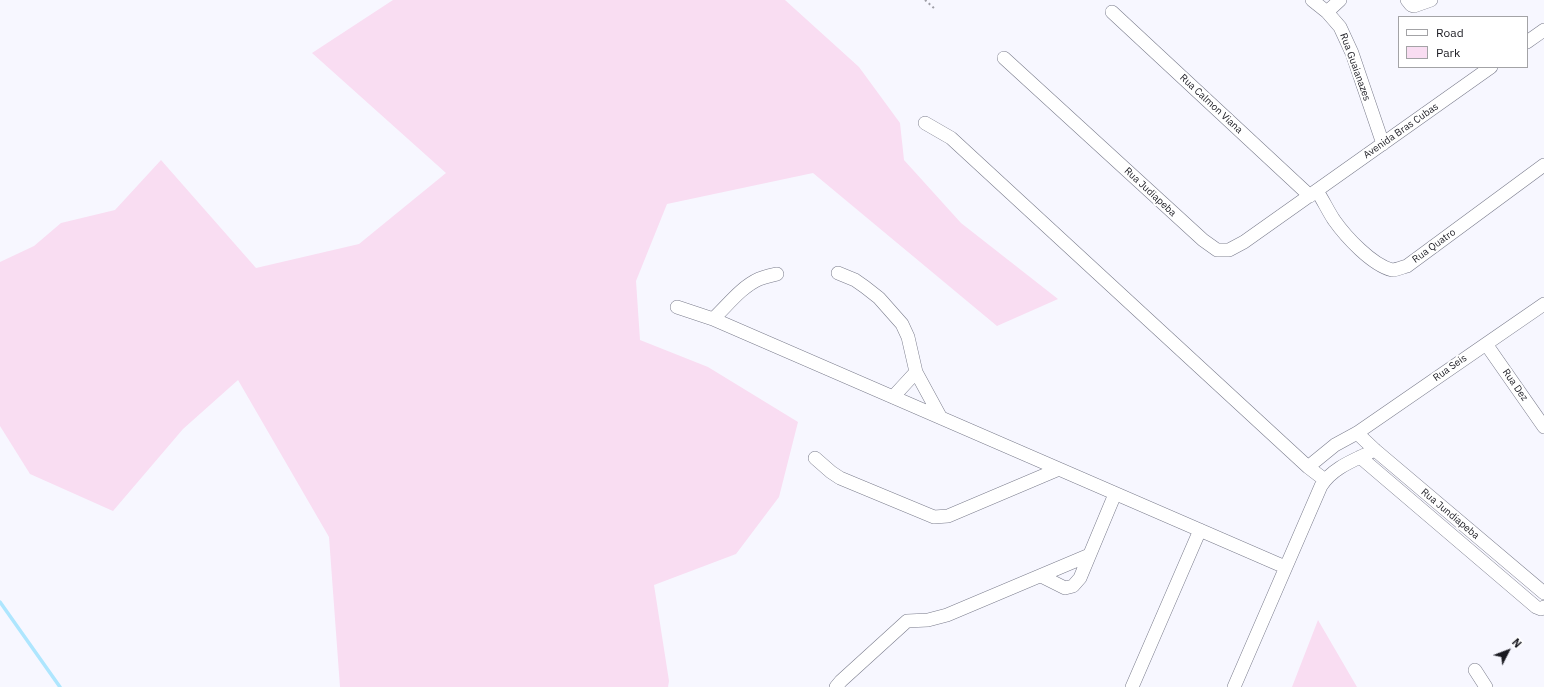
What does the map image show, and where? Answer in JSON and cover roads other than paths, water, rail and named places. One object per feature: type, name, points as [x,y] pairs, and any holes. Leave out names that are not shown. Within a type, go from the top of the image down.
[{"type":"street","name":"Rua Guaianazes","points":[[1312,0],[1327,12],[1340,27],[1352,53],[1383,144]]},
{"type":"street","points":[[1327,12],[1340,0]]},
{"type":"street","points":[[1407,0],[1414,6],[1430,0]]},
{"type":"street","name":"Rua Calmon Viana","points":[[1112,12],[1314,193]]},
{"type":"street","points":[[1528,41],[1544,30]]},
{"type":"street","name":"Rua Judiapeba","points":[[1004,58],[1197,235],[1216,250],[1229,250],[1244,242],[1314,193]]},
{"type":"street","name":"Avenida Bras Cubas","points":[[1314,193],[1491,68]]},
{"type":"street","points":[[925,123],[951,138],[1308,467],[1324,480]]},
{"type":"street","name":"Rua Quatro","points":[[1314,193],[1350,239],[1379,264],[1394,270],[1407,266],[1544,165]]},
{"type":"street","points":[[838,273],[855,280],[879,298],[902,324],[908,337],[916,372],[941,418]]},
{"type":"street","points":[[713,320],[741,291],[759,279],[777,274]]},
{"type":"street","name":"Rua Seis","points":[[1308,467],[1335,445],[1357,433],[1544,304]]},
{"type":"street","points":[[678,307],[713,320],[893,397],[1285,567]]},
{"type":"street","name":"Rua Dez","points":[[1486,344],[1544,427]]},
{"type":"street","points":[[893,397],[916,372]]},
{"type":"street","name":"Rua Jundiapeba","points":[[1357,433],[1544,594]]},
{"type":"street","points":[[1234,687],[1324,480],[1331,473],[1375,450]]},
{"type":"street","points":[[1360,457],[1536,607],[1544,607]]},
{"type":"street","points":[[814,458],[840,478],[934,517],[948,516],[1059,469]]},
{"type":"street","points":[[1041,576],[1065,588],[1070,588],[1080,578],[1115,494]]},
{"type":"street","points":[[1132,687],[1200,530]]},
{"type":"street","points":[[842,685],[907,621],[920,621],[947,615],[1088,556]]},
{"type":"street","points":[[1475,670],[1486,687]]},
{"type":"waterway","points":[[0,602],[60,687]]}]
